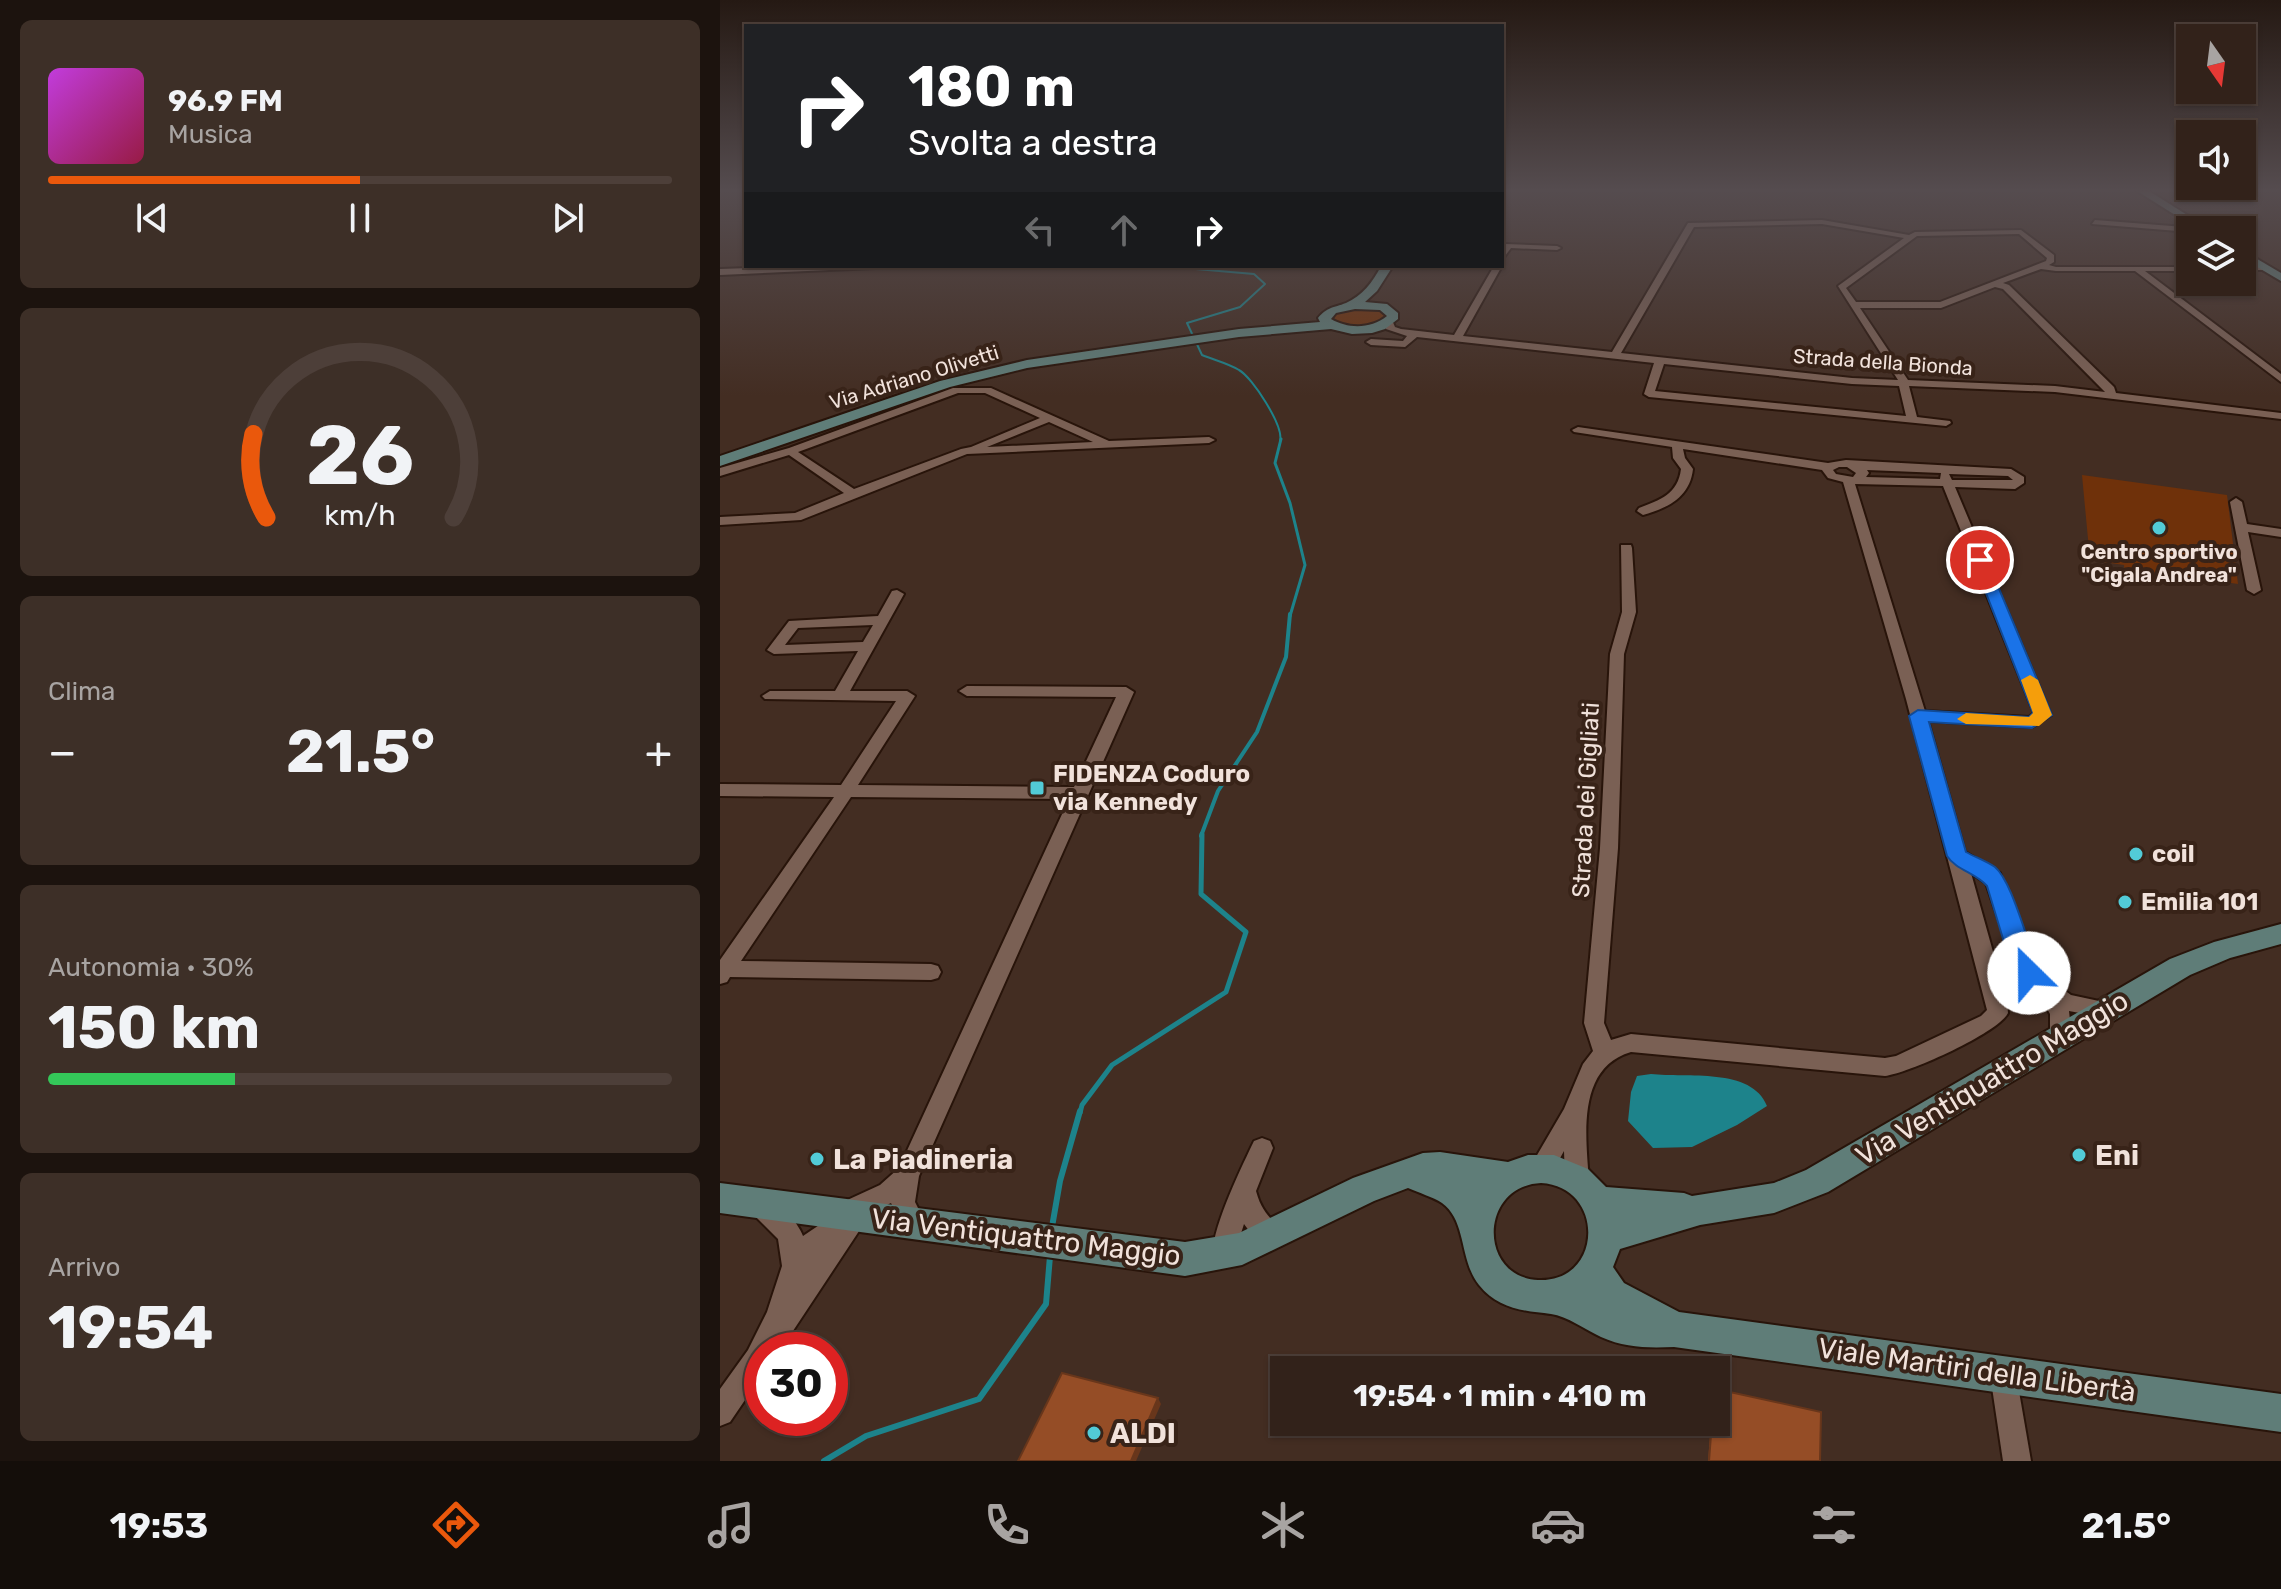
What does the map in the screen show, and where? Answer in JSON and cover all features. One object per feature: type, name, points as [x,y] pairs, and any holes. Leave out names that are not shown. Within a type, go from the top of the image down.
[{"type":"street","points":[[1615,355],[1670,259]]},
{"type":"street","points":[[1879,259],[1842,286],[1905,384],[1912,420]]},
{"type":"street","points":[[1855,305],[1939,306],[2051,259]]},
{"type":"street","points":[[2256,262],[2281,278]]},
{"type":"street","points":[[2037,266],[2056,269],[2176,269]]},
{"type":"street","points":[[720,272],[823,268]]},
{"type":"street","points":[[1329,319],[1345,306],[1363,299],[1377,286],[1386,268]]},
{"type":"street","points":[[1457,339],[1497,268]]},
{"type":"street","points":[[2256,268],[2266,268]]},
{"type":"street","points":[[2138,270],[2281,379]]},
{"type":"street","points":[[1993,283],[2006,287],[2110,389],[2111,395]]},
{"type":"street","points":[[1329,319],[1357,329],[1389,322],[1394,316],[1376,300],[1377,286]]},
{"type":"street","points":[[1345,306],[1383,307]]},
{"type":"street","name":"Via Adriano Olivetti","points":[[720,461],[784,448],[831,423],[979,374],[1062,358],[1329,319]]},
{"type":"street","name":"Strada della Bionda","points":[[1389,322],[1393,330],[1413,335]]},
{"type":"street","name":"Strada della Bionda","points":[[1357,329],[1905,384],[2055,389],[2281,416]]},
{"type":"street","points":[[1371,342],[1405,344],[1413,335]]},
{"type":"street","points":[[1660,360],[1649,394],[1946,423]]},
{"type":"street","points":[[720,472],[957,390],[987,390],[1110,445]]},
{"type":"street","points":[[720,521],[797,517],[1049,418]]},
{"type":"street","points":[[1541,1170],[1574,1114],[1586,1078],[1596,1061],[1618,1046],[1631,1043],[1885,1067],[1899,1065],[1988,1022],[1998,1013],[1854,475],[1840,464],[1828,467],[1578,430]]},
{"type":"street","points":[[965,451],[1209,440]]},
{"type":"street","points":[[1643,511],[1671,500],[1683,489],[1687,469],[1679,458],[1677,444]]},
{"type":"street","points":[[784,448],[853,494]]},
{"type":"street","points":[[1854,475],[2011,473],[2020,480],[2015,485],[1945,476]]},
{"type":"street","points":[[1918,716],[2032,722],[2043,715],[1945,476]]},
{"type":"street","points":[[2236,502],[2254,590]]},
{"type":"street","points":[[2240,527],[2281,533]]},
{"type":"street","name":"Strada dei Gigliati","points":[[1605,1054],[1594,1023],[1609,848],[1617,654],[1629,612],[1626,548]]},
{"type":"street","points":[[840,696],[897,594]]},
{"type":"street","points":[[867,646],[774,650],[794,624],[882,620]]},
{"type":"street","points":[[914,1224],[903,1203],[907,1176],[1126,692],[967,691]]},
{"type":"street","points":[[722,973],[907,696],[770,696]]},
{"type":"street","points":[[720,790],[1079,793]]},
{"type":"street","points":[[1957,856],[1993,878],[2023,963],[2045,989],[2060,1014],[2061,1038]]},
{"type":"street","name":"Via Ventiquattro Maggio","points":[[1607,1237],[1700,1209],[1774,1198],[1817,1181],[2180,967],[2213,953],[2281,934]]},
{"type":"street","points":[[722,973],[931,972]]},
{"type":"street","points":[[2045,989],[2076,1006],[2106,1010]]},
{"type":"street","points":[[1574,1114],[1587,1191],[1605,1219],[1607,1237],[1604,1255],[1584,1282],[1553,1296],[1534,1296],[1515,1291],[1499,1281],[1479,1255],[1475,1239],[1476,1219],[1488,1195],[1509,1177],[1541,1170],[1587,1191]]},
{"type":"street","points":[[1223,1254],[1244,1189],[1262,1148]]},
{"type":"street","name":"Via Ventiquattro Maggio","points":[[720,1198],[1185,1259],[1223,1254],[1270,1236],[1364,1189],[1423,1168],[1440,1167],[1509,1177]]},
{"type":"street","points":[[1412,1174],[1455,1193],[1476,1219]]},
{"type":"street","points":[[771,1332],[794,1265],[807,1247],[848,1215],[888,1193],[907,1176]]},
{"type":"street","points":[[1244,1189],[1250,1215],[1257,1227],[1270,1236]]},
{"type":"street","name":"Via Ventiquattro Maggio","points":[[1587,1191],[1700,1209]]},
{"type":"street","points":[[757,1203],[790,1234],[794,1265]]},
{"type":"street","points":[[778,1332],[790,1317],[848,1215]]},
{"type":"street","name":"Viale Martiri della Libertà","points":[[1595,1271],[1612,1295],[1674,1329]]},
{"type":"street","name":"Viale Martiri della Libertà","points":[[1553,1296],[1615,1325],[1639,1330],[1674,1329],[2281,1413]]},
{"type":"street","points":[[2003,1374],[2017,1461]]},
{"type":"street","points":[[720,1412],[744,1378]]},
{"type":"shaded area","points":[[1349,309],[1377,309],[1386,316],[1375,323],[1361,326],[1335,321],[1334,315]]},
{"type":"shaded area","name":"Centro sportivo \"Cigala Andrea\"","points":[[2082,475],[2227,495],[2238,584],[2164,573],[2164,583],[2125,577],[2124,565],[2090,560]]},
{"type":"water","points":[[1651,1074],[1733,1080],[1759,1094],[1767,1106],[1692,1147],[1653,1148],[1628,1121],[1631,1092],[1637,1076]]},
{"type":"building","name":"ALDI","points":[[1062,1373],[1158,1398],[1131,1461],[1018,1461]]},
{"type":"building","points":[[1730,1392],[1821,1412],[1820,1461],[1709,1461],[1711,1436],[1730,1436]]},
{"type":"waterway","points":[[1184,268],[1254,274],[1265,284],[1240,307],[1187,323],[1202,355],[1245,374],[1266,402],[1277,425],[1280,441]]},
{"type":"waterway","points":[[1281,439],[1275,463],[1290,503],[1305,565],[1290,616]]},
{"type":"waterway","points":[[1201,836],[1218,791],[1257,732],[1286,657],[1290,614]]},
{"type":"waterway","points":[[1080,1113],[1082,1105],[1112,1065],[1226,992],[1246,932],[1201,894],[1202,834]]},
{"type":"waterway","points":[[1052,1227],[1060,1181],[1080,1111]]},
{"type":"waterway","points":[[824,1461],[866,1436],[979,1399],[1046,1304],[1050,1256]]},
{"type":"slow traffic","points":[[1966,719],[2032,722],[2043,715],[2030,680]]},
{"type":"place","name":"Centro sportivo \"Cigala Andrea\"","points":[[2159,528]]},
{"type":"place","name":"FIDENZA Coduro via Kennedy","points":[[1037,788]]},
{"type":"place","name":"coil","points":[[2136,854]]},
{"type":"place","name":"Emilia 101","points":[[2125,902]]},
{"type":"place","name":"Eni","points":[[2079,1155]]},
{"type":"place","name":"La Piadineria","points":[[817,1159]]},
{"type":"place","name":"ALDI","points":[[1094,1433]]},
{"type":"route","points":[[1980,560],[2043,715],[2032,722],[1918,716],[1957,856],[1988,873],[1997,883],[2018,952],[2029,973]]}]
